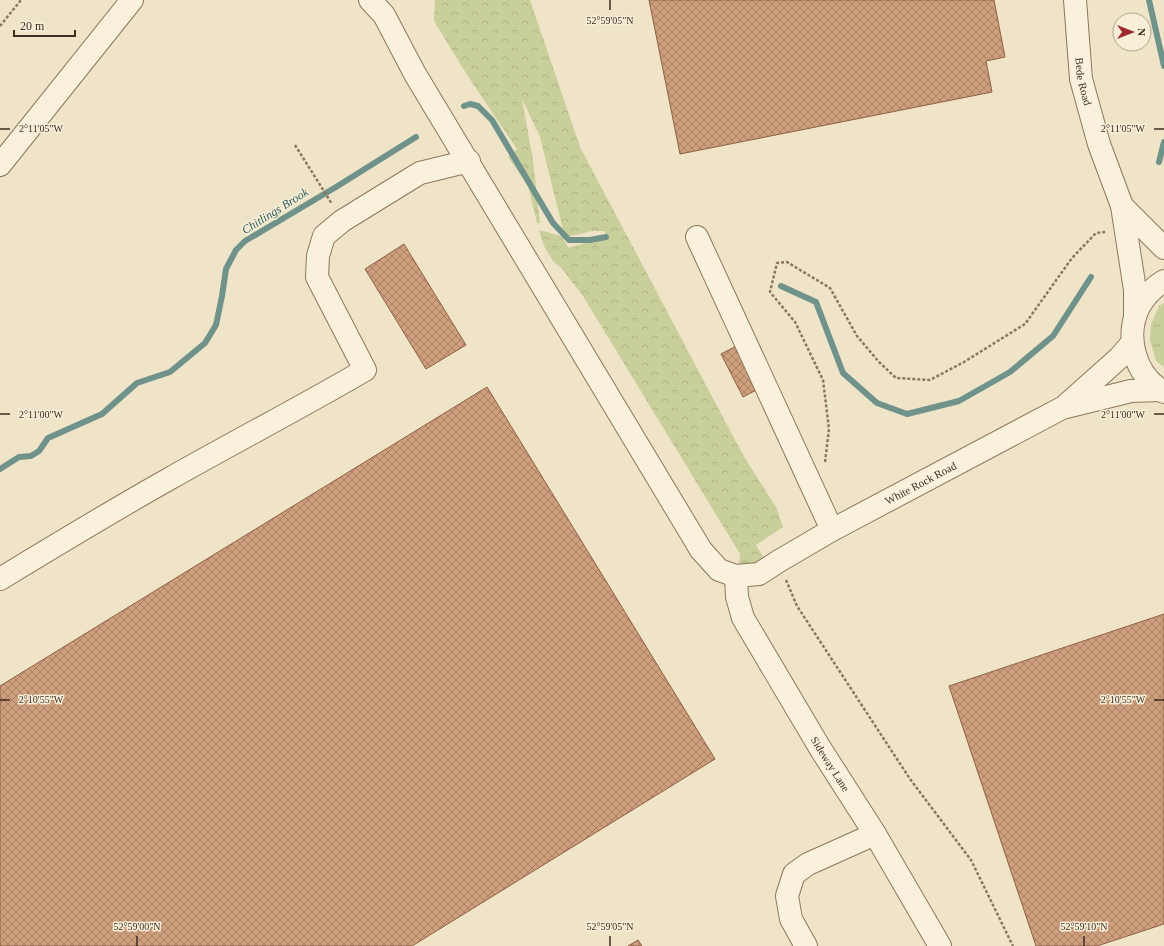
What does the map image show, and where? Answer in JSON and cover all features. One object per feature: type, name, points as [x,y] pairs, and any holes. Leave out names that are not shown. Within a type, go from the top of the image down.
[{"type":"street","points":[[0,165],[132,0]]},
{"type":"street","points":[[370,0],[384,15],[416,74],[701,550],[719,570],[736,576]]},
{"type":"street","name":"Bede Road","points":[[1075,0],[1081,79],[1100,144],[1122,206],[1135,290],[1135,316]]},
{"type":"street","points":[[0,579],[110,513],[238,441],[308,404],[365,370],[317,277],[318,256],[324,236],[342,221],[420,173],[469,161]]},
{"type":"street","name":"Bede Road","points":[[1122,206],[1164,248]]},
{"type":"street","points":[[697,237],[832,530]]},
{"type":"street","points":[[1163,391],[1150,381],[1141,370],[1132,344],[1132,330],[1135,316],[1140,305],[1147,295],[1164,281]]},
{"type":"street","name":"White Rock Road","points":[[736,576],[759,574],[832,530],[1064,407],[1119,358],[1132,344]]},
{"type":"street","name":"White Rock Road","points":[[1064,407],[1131,391],[1163,391]]},
{"type":"street","name":"Sideway Lane","points":[[736,576],[737,597],[743,618],[820,748],[875,834],[940,946]]},
{"type":"street","points":[[806,946],[790,919],[787,896],[794,874],[808,864],[875,834]]},
{"type":"path","points":[[0,26],[21,0]]},
{"type":"path","points":[[295,146],[330,201]]},
{"type":"path","points":[[825,466],[829,429],[823,380],[795,322],[770,292],[777,263],[787,262],[830,288],[857,336],[879,362],[896,378],[930,380],[964,362],[1025,324],[1072,258],[1096,233],[1126,230]]},
{"type":"path","points":[[779,561],[797,606],[910,779],[971,860],[1013,946]]},
{"type":"green space","points":[[435,0],[530,0],[580,147],[743,455],[776,507],[783,527],[756,545],[764,558],[746,575],[739,563],[740,554],[583,296],[562,269],[553,261],[544,246],[539,230],[561,236],[569,248],[605,237],[605,231],[592,231],[567,237],[563,230],[540,137],[522,99],[533,160],[540,223],[537,223],[528,186],[508,157],[517,149],[469,78],[434,21]]},
{"type":"green space","points":[[1164,303],[1164,367],[1156,361],[1150,340],[1151,324],[1159,306]]},
{"type":"building","points":[[649,0],[994,0],[1005,57],[986,61],[992,92],[680,154]]},
{"type":"building","points":[[404,244],[466,345],[426,369],[365,269]]},
{"type":"building","points":[[742,343],[764,386],[743,397],[721,354]]},
{"type":"building","points":[[487,387],[715,759],[412,946],[0,946],[0,686]]},
{"type":"building","points":[[1164,614],[1164,924],[1097,946],[1036,946],[949,686]]},
{"type":"building","points":[[638,940],[642,946],[628,946]]},
{"type":"waterway","name":"Chitlings Brook","points":[[1149,0],[1164,66]]},
{"type":"waterway","name":"Chitlings Brook","points":[[464,106],[470,104],[478,106],[492,120],[553,223],[569,240],[590,240],[606,237]]},
{"type":"waterway","name":"Chitlings Brook","points":[[0,469],[19,457],[31,456],[39,451],[48,438],[102,414],[137,383],[170,372],[205,343],[216,325],[226,269],[236,250],[245,241],[416,137]]},
{"type":"waterway","name":"Chitlings Brook","points":[[1159,162],[1164,142]]},
{"type":"waterway","name":"Chitlings Brook","points":[[781,286],[816,302],[843,373],[877,403],[907,414],[959,401],[1010,372],[1053,336],[1091,277]]}]
